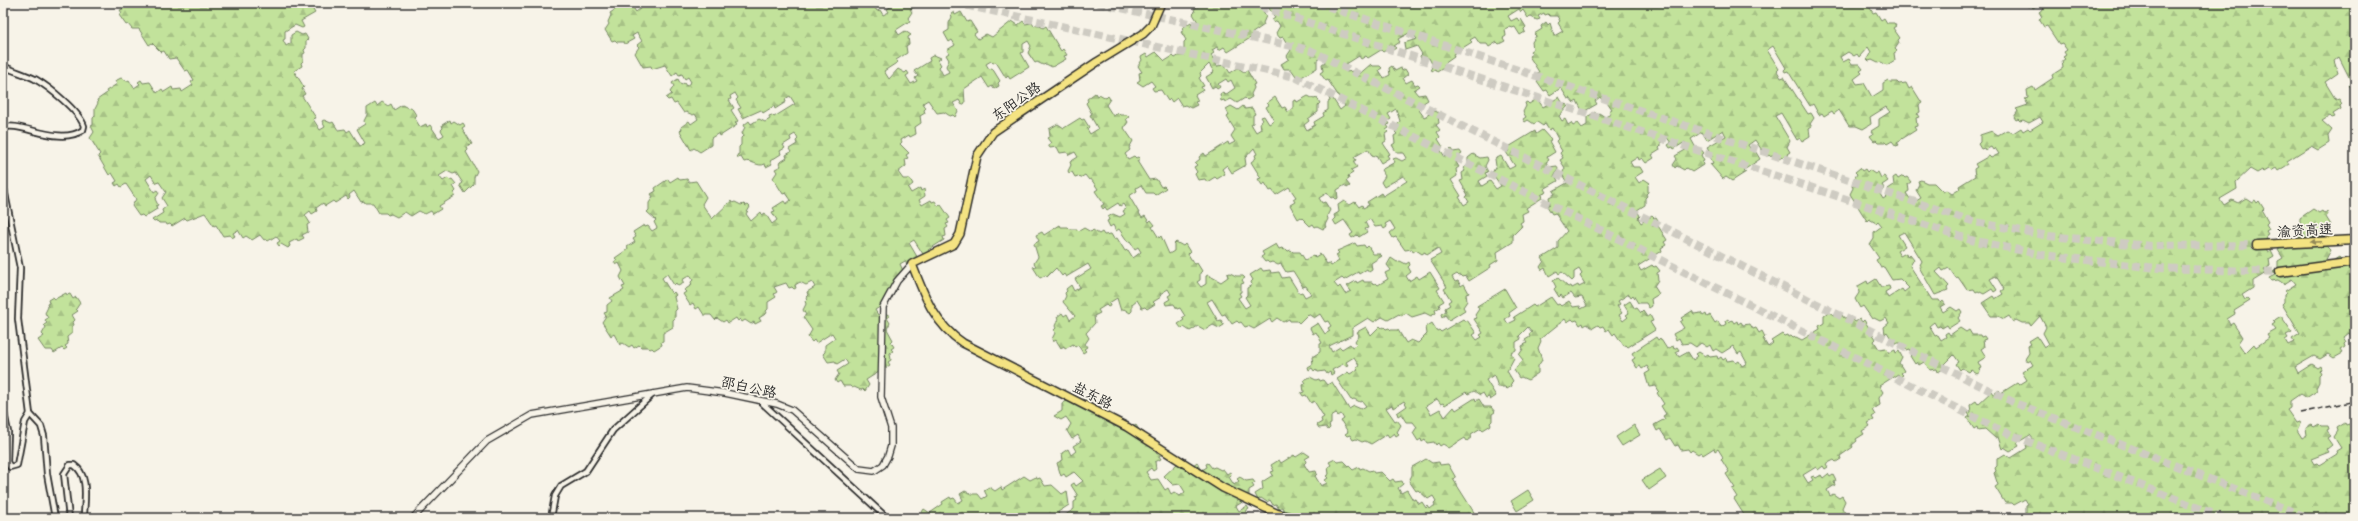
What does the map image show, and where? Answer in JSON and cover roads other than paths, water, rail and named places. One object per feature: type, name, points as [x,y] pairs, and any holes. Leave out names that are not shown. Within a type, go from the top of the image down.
[{"type":"highway","name":"东阳公路","points":[[912,264],[954,244],[960,234],[977,156],[993,132],[1090,66],[1143,34],[1152,26],[1161,3]]},
{"type":"highway","name":"渝资高速","points":[[2257,245],[2355,240]]},
{"type":"highway","points":[[2280,272],[2355,262]]},
{"type":"highway","name":"盐东路","points":[[912,264],[924,296],[938,321],[953,336],[1127,427],[1223,488],[1276,513],[1294,518]]},
{"type":"street","points":[[3,66],[35,80],[47,88],[76,115],[84,126],[80,132],[60,135],[37,133],[13,125],[3,128]]},
{"type":"street","points":[[3,184],[20,268],[18,319],[30,414],[41,426],[44,436],[47,474],[55,518]]},
{"type":"street","name":"邵白公路","points":[[413,518],[486,441],[532,415],[687,388],[759,400],[792,410],[859,469],[874,471],[883,466],[891,446],[891,428],[881,397],[883,307],[897,281],[912,264]]},
{"type":"street","points":[[551,518],[555,496],[561,486],[586,471],[613,430],[654,394]]},
{"type":"street","points":[[759,400],[887,518]]},
{"type":"street","points":[[3,408],[8,432],[7,462],[10,467],[17,465],[25,422],[30,414]]},
{"type":"street","points":[[69,518],[64,474],[70,465],[74,465],[81,472],[84,483],[84,518]]},
{"type":"tunnel","points":[[955,3],[1295,77],[2002,431],[2224,518]]},
{"type":"tunnel","points":[[1098,3],[1310,50],[2015,403],[2309,518]]},
{"type":"tunnel","points":[[1249,3],[1971,240],[2043,255],[2157,268],[2280,272]]},
{"type":"tunnel","points":[[1317,3],[1975,222],[2049,236],[2151,246],[2257,245]]},
{"type":"railway","points":[[2300,413],[2355,401]]}]
